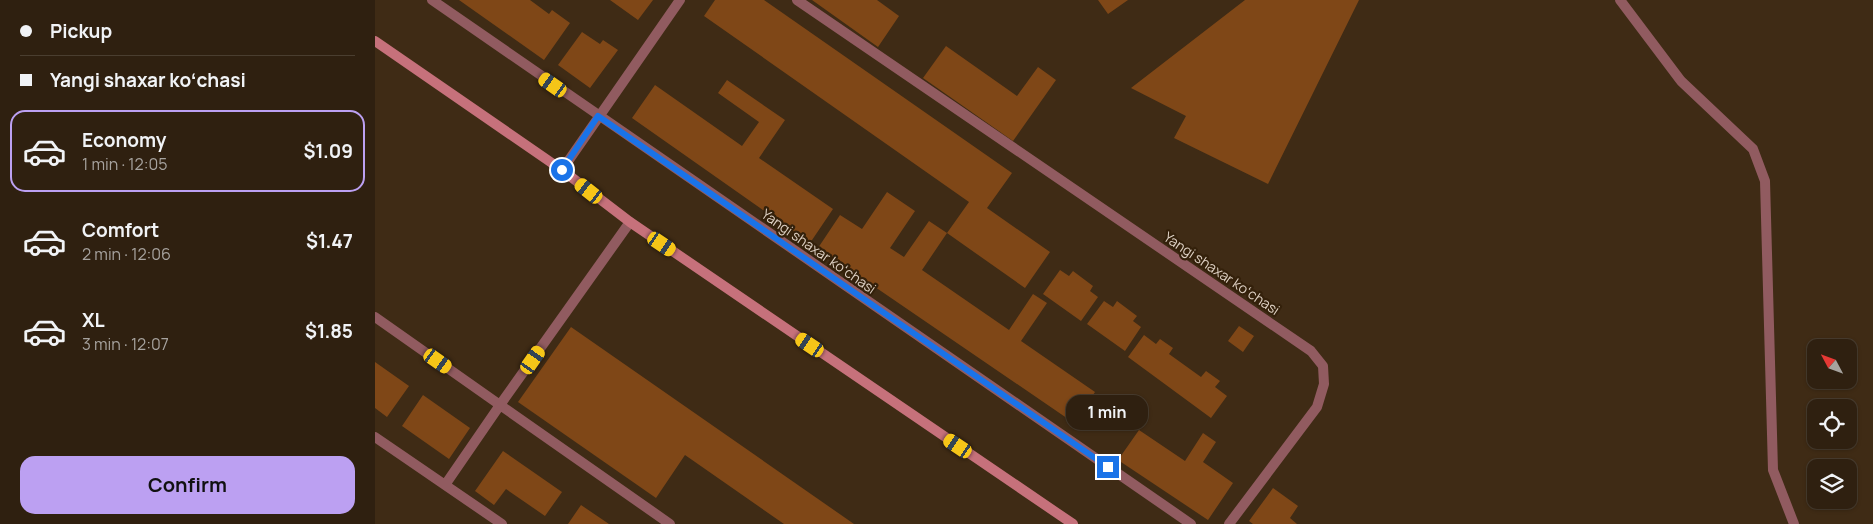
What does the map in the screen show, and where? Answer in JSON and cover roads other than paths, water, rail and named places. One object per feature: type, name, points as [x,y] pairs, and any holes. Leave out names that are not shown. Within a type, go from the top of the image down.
[{"type":"main road","points":[[375,41],[562,170],[629,222],[1073,524]]},
{"type":"street","name":"Yangi shaxar koʻchasi","points":[[432,0],[1191,524]]},
{"type":"street","points":[[562,170],[680,0]]},
{"type":"street","name":"Yangi shaxar koʻchasi","points":[[797,0],[1311,351],[1323,366],[1324,384],[1317,407],[1229,524]]},
{"type":"street","points":[[1620,0],[1681,80],[1753,149],[1765,181],[1773,470],[1794,524]]},
{"type":"street","points":[[445,485],[629,222]]},
{"type":"street","points":[[375,317],[669,524]]},
{"type":"street","points":[[375,438],[502,524]]}]
